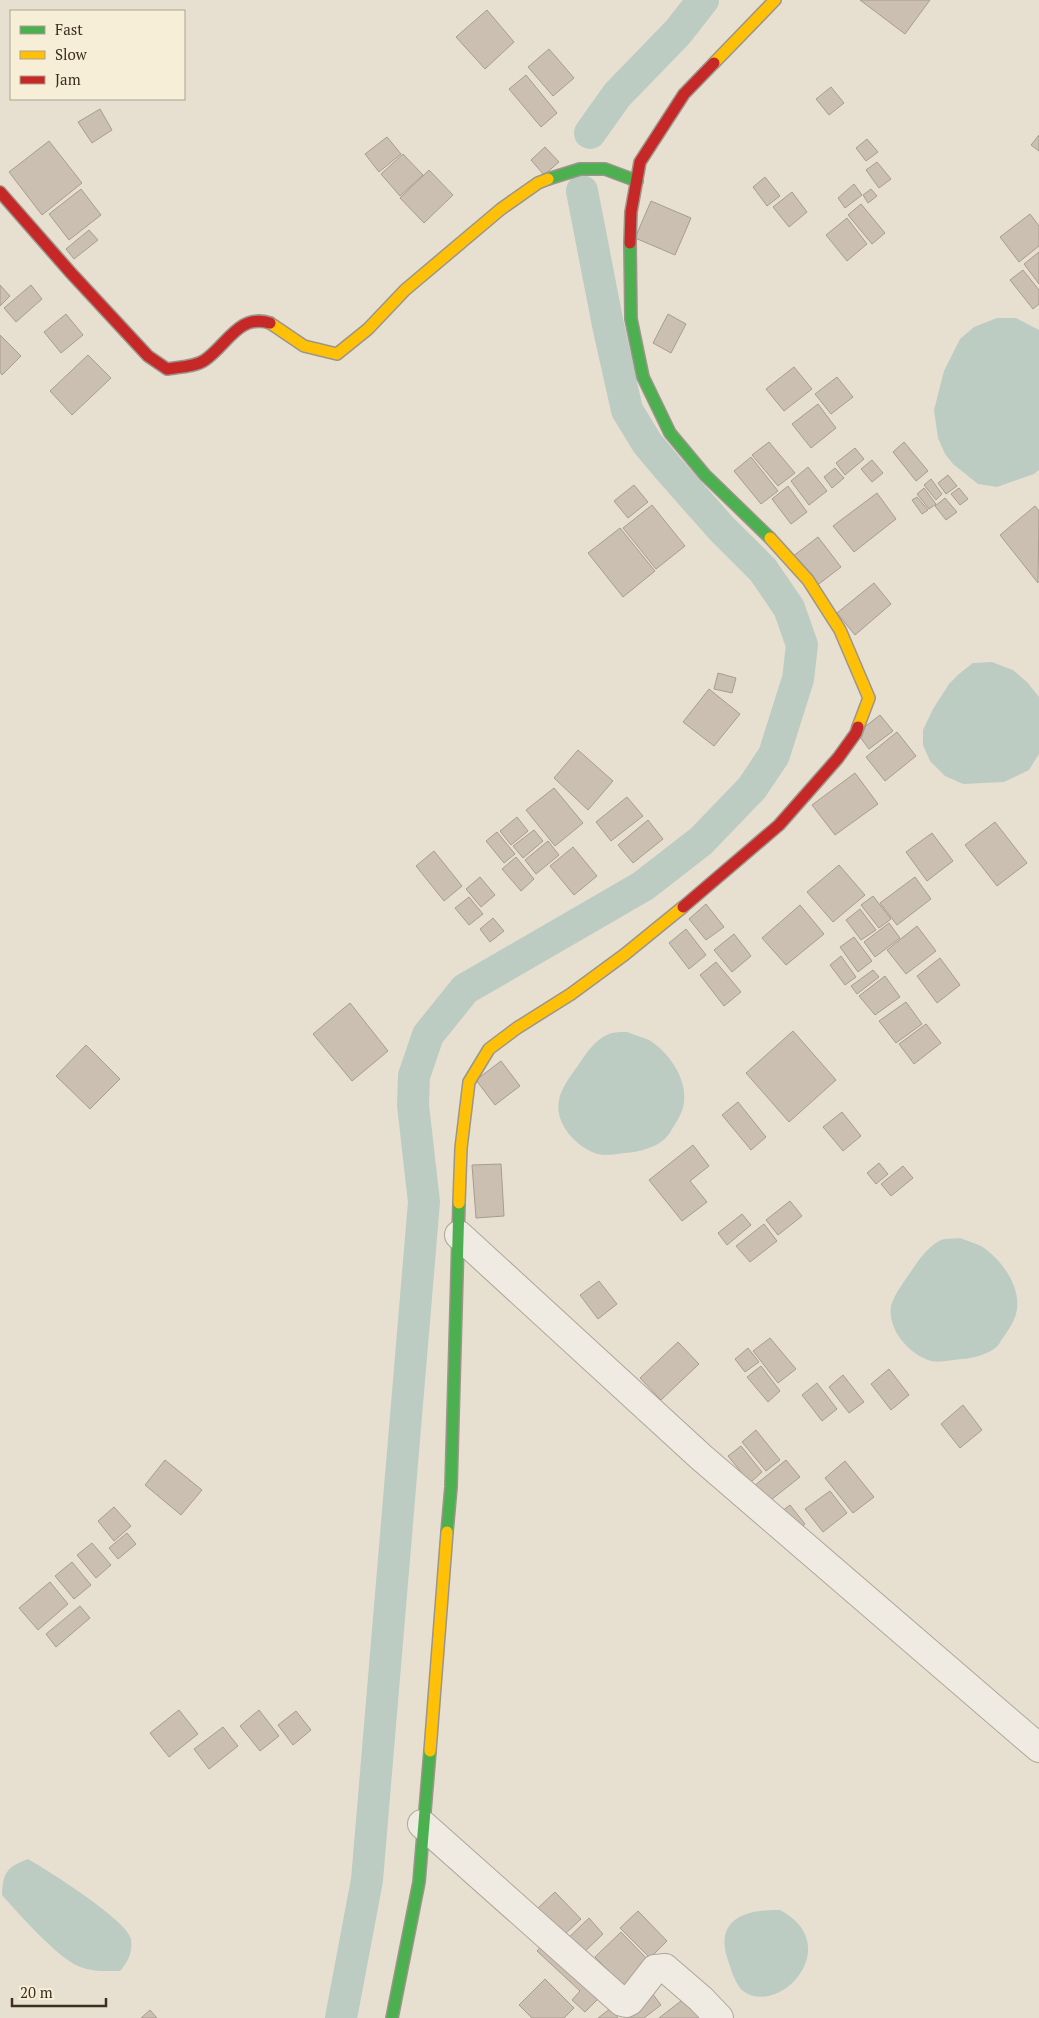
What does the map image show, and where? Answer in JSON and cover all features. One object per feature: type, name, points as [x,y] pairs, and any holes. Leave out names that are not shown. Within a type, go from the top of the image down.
[{"type":"street","points":[[392,2018],[419,1882],[422,1824],[451,1487],[461,1148],[469,1082],[489,1049],[517,1028],[571,994],[624,955],[723,874],[779,825],[847,745],[856,732],[869,698],[840,630],[808,580],[768,536],[705,475],[670,434],[642,377],[631,320],[629,271],[631,212],[640,162],[684,94],[775,0]]},
{"type":"street","points":[[0,192],[141,349],[167,369],[204,361],[243,324],[263,320],[278,326],[299,344],[320,352],[337,354],[368,329],[405,290],[501,209],[538,183],[555,175],[580,169],[605,169],[637,181]]},
{"type":"street","points":[[459,1235],[701,1457],[1039,1748]]},
{"type":"street","points":[[422,1824],[622,2002],[630,2001],[655,1969],[665,1968],[701,1999],[719,2018]]},
{"type":"shaded area","points":[[997,318],[1016,318],[1039,330],[1039,470],[1034,474],[997,487],[978,484],[953,464],[945,454],[938,438],[934,410],[944,371],[960,339],[974,327]]},
{"type":"shaded area","points":[[992,662],[1013,670],[1027,682],[1039,697],[1039,754],[1029,770],[1004,782],[963,784],[945,776],[930,761],[923,745],[923,730],[933,709],[949,684],[959,674],[973,663]]},
{"type":"shaded area","points":[[627,1032],[649,1040],[671,1060],[684,1088],[683,1108],[669,1134],[655,1145],[631,1152],[608,1155],[598,1154],[582,1146],[569,1134],[560,1118],[559,1100],[567,1081],[596,1043],[609,1034]]},
{"type":"shaded area","points":[[960,1238],[981,1246],[1003,1267],[1014,1285],[1017,1304],[1016,1314],[1011,1326],[999,1344],[992,1350],[971,1358],[942,1362],[931,1361],[915,1353],[896,1332],[891,1315],[891,1306],[902,1285],[927,1250],[941,1240]]},
{"type":"shaded area","points":[[28,1859],[52,1873],[102,1908],[126,1931],[131,1939],[131,1952],[120,1971],[88,1969],[69,1961],[38,1934],[2,1895],[7,1871]]},
{"type":"shaded area","points":[[780,1910],[799,1925],[807,1941],[807,1958],[800,1974],[788,1986],[774,1995],[758,1997],[743,1991],[735,1980],[727,1957],[726,1933],[730,1925],[746,1914],[757,1911]]},
{"type":"building","points":[[860,0],[930,0],[905,34]]},
{"type":"building","points":[[487,10],[514,42],[485,69],[456,37]]},
{"type":"building","points":[[549,49],[574,78],[553,96],[528,67]]},
{"type":"building","points":[[526,75],[557,113],[541,127],[509,89]]},
{"type":"building","points":[[831,87],[844,103],[829,115],[816,99]]},
{"type":"building","points":[[100,109],[112,130],[92,143],[78,122]]},
{"type":"building","points":[[1039,135],[1039,151],[1031,145]]},
{"type":"building","points":[[387,137],[401,154],[379,172],[365,154]]},
{"type":"building","points":[[867,139],[878,152],[866,161],[856,148]]},
{"type":"building","points":[[49,141],[82,183],[42,215],[9,172]]},
{"type":"building","points":[[545,147],[559,162],[544,175],[531,160]]},
{"type":"building","points":[[403,154],[423,175],[400,196],[381,174]]},
{"type":"building","points":[[877,162],[891,179],[879,188],[866,170]]},
{"type":"building","points":[[429,170],[453,195],[424,223],[400,198]]},
{"type":"building","points":[[765,177],[780,196],[767,206],[753,187]]},
{"type":"building","points":[[854,184],[862,195],[845,208],[838,198]]},
{"type":"building","points":[[81,189],[101,215],[69,240],[49,214]]},
{"type":"building","points":[[871,189],[877,196],[868,203],[863,195]]},
{"type":"building","points":[[792,192],[807,212],[789,227],[773,207]]},
{"type":"building","points":[[651,201],[691,218],[675,255],[635,238]]},
{"type":"building","points":[[861,204],[885,233],[872,244],[848,215]]},
{"type":"building","points":[[1030,214],[1039,226],[1039,246],[1019,262],[1000,237]]},
{"type":"building","points":[[847,218],[867,244],[847,261],[826,235]]},
{"type":"building","points":[[89,230],[98,240],[74,259],[66,249]]},
{"type":"building","points":[[1039,252],[1039,284],[1024,264]]},
{"type":"building","points":[[1023,270],[1039,290],[1039,304],[1033,309],[1010,280]]},
{"type":"building","points":[[0,285],[10,296],[0,306]]},
{"type":"building","points":[[31,285],[42,299],[16,322],[4,308]]},
{"type":"building","points":[[66,314],[83,335],[61,353],[44,332]]},
{"type":"building","points":[[668,314],[686,324],[671,353],[653,343]]},
{"type":"building","points":[[0,335],[21,356],[2,375],[0,372]]},
{"type":"building","points":[[88,355],[111,378],[72,415],[50,391]]},
{"type":"building","points":[[794,367],[812,389],[784,411],[766,389]]},
{"type":"building","points":[[837,377],[853,397],[831,414],[815,394]]},
{"type":"building","points":[[818,404],[836,428],[811,448],[792,424]]},
{"type":"building","points":[[769,442],[795,473],[778,486],[752,455]]},
{"type":"building","points":[[904,442],[928,471],[916,481],[893,452]]},
{"type":"building","points":[[855,448],[864,459],[845,475],[836,463]]},
{"type":"building","points":[[751,457],[778,491],[761,504],[734,471]]},
{"type":"building","points":[[872,460],[883,473],[872,482],[861,469]]},
{"type":"building","points":[[808,467],[827,491],[809,505],[791,481]]},
{"type":"building","points":[[835,468],[844,478],[832,488],[824,477]]},
{"type":"building","points":[[948,475],[957,486],[946,494],[938,483]]},
{"type":"building","points":[[931,479],[942,494],[936,500],[924,485]]},
{"type":"building","points":[[634,485],[648,502],[628,518],[614,501]]},
{"type":"building","points":[[788,486],[807,512],[791,524],[772,499]]},
{"type":"building","points":[[924,488],[936,504],[929,509],[917,494]]},
{"type":"building","points":[[959,488],[968,499],[960,505],[951,494]]},
{"type":"building","points":[[877,493],[896,519],[854,552],[833,526]]},
{"type":"building","points":[[917,497],[928,510],[922,514],[912,500]]},
{"type":"building","points":[[945,498],[957,512],[946,520],[935,506]]},
{"type":"building","points":[[652,505],[685,546],[656,569],[623,528]]},
{"type":"building","points":[[1035,506],[1039,511],[1038,583],[1000,535]]},
{"type":"building","points":[[620,528],[655,571],[623,597],[588,553]]},
{"type":"building","points":[[818,537],[841,567],[815,587],[792,557]]},
{"type":"building","points":[[874,583],[891,604],[855,635],[837,613]]},
{"type":"building","points":[[718,673],[736,678],[732,693],[714,689]]},
{"type":"building","points":[[709,689],[740,714],[714,746],[683,722]]},
{"type":"building","points":[[880,715],[893,731],[869,749],[857,733]]},
{"type":"building","points":[[897,732],[916,756],[885,781],[866,757]]},
{"type":"building","points":[[578,750],[613,781],[588,810],[554,778]]},
{"type":"building","points":[[855,773],[878,804],[835,835],[812,805]]},
{"type":"building","points":[[554,788],[583,823],[555,846],[526,810]]},
{"type":"building","points":[[627,797],[643,816],[611,841],[596,822]]},
{"type":"building","points":[[517,817],[528,831],[511,845],[500,831]]},
{"type":"building","points":[[648,820],[663,839],[633,863],[618,845]]},
{"type":"building","points":[[995,822],[1027,863],[997,886],[965,845]]},
{"type":"building","points":[[534,830],[543,841],[523,858],[513,846]]},
{"type":"building","points":[[497,832],[515,854],[504,863],[486,841]]},
{"type":"building","points":[[932,833],[953,861],[927,881],[906,852]]},
{"type":"building","points":[[548,841],[559,855],[536,874],[525,860]]},
{"type":"building","points":[[573,847],[597,876],[574,895],[550,866]]},
{"type":"building","points":[[434,851],[462,886],[444,901],[416,866]]},
{"type":"building","points":[[516,857],[534,879],[521,891],[502,869]]},
{"type":"building","points":[[839,865],[865,895],[833,922],[807,892]]},
{"type":"building","points":[[480,877],[495,895],[481,907],[466,889]]},
{"type":"building","points":[[915,877],[931,899],[897,925],[880,903]]},
{"type":"building","points":[[873,896],[891,919],[879,928],[861,905]]},
{"type":"building","points":[[469,897],[483,914],[469,925],[455,908]]},
{"type":"building","points":[[706,904],[724,927],[706,940],[689,919]]},
{"type":"building","points":[[800,905],[824,934],[786,965],[762,938]]},
{"type":"building","points":[[860,909],[876,930],[861,940],[846,920]]},
{"type":"building","points":[[493,918],[504,931],[490,942],[480,929]]},
{"type":"building","points":[[889,923],[900,938],[875,957],[864,942]]},
{"type":"building","points":[[917,926],[936,951],[906,974],[887,950]]},
{"type":"building","points":[[686,929],[706,955],[689,969],[669,943]]},
{"type":"building","points":[[734,934],[751,956],[732,972],[714,950]]},
{"type":"building","points":[[854,937],[872,961],[858,972],[840,947]]},
{"type":"building","points":[[841,956],[856,977],[845,985],[830,965]]},
{"type":"building","points":[[940,958],[960,985],[937,1003],[917,976]]},
{"type":"building","points":[[716,962],[741,992],[724,1006],[700,975]]},
{"type":"building","points":[[873,970],[879,977],[857,994],[851,986]]},
{"type":"building","points":[[885,976],[900,997],[875,1015],[859,996]]},
{"type":"building","points":[[906,1002],[922,1024],[896,1043],[879,1021]]},
{"type":"building","points":[[350,1003],[388,1051],[352,1081],[313,1034]]},
{"type":"building","points":[[926,1024],[941,1043],[914,1064],[899,1044]]},
{"type":"building","points":[[793,1031],[836,1080],[789,1122],[746,1073]]},
{"type":"building","points":[[86,1045],[120,1079],[90,1109],[56,1076]]},
{"type":"building","points":[[501,1061],[520,1086],[495,1105],[476,1080]]},
{"type":"building","points":[[738,1102],[766,1137],[751,1150],[722,1115]]},
{"type":"building","points":[[842,1112],[861,1136],[843,1151],[823,1127]]},
{"type":"building","points":[[693,1145],[709,1166],[690,1181],[707,1202],[682,1221],[649,1180]]},
{"type":"building","points":[[879,1163],[888,1174],[876,1184],[867,1173]]},
{"type":"building","points":[[501,1164],[504,1216],[476,1218],[472,1165]]},
{"type":"building","points":[[903,1166],[913,1178],[891,1196],[881,1184]]},
{"type":"building","points":[[790,1201],[802,1216],[778,1235],[766,1220]]},
{"type":"building","points":[[742,1214],[751,1225],[727,1245],[718,1233]]},
{"type":"building","points":[[764,1224],[777,1241],[750,1262],[736,1246]]},
{"type":"building","points":[[599,1281],[617,1304],[598,1319],[580,1295]]},
{"type":"building","points":[[770,1338],[796,1369],[778,1383],[753,1351]]},
{"type":"building","points":[[678,1342],[699,1364],[661,1400],[640,1378]]},
{"type":"building","points":[[748,1348],[759,1362],[745,1372],[735,1359]]},
{"type":"building","points":[[761,1366],[780,1391],[768,1402],[747,1377]]},
{"type":"building","points":[[889,1369],[909,1395],[891,1410],[871,1384]]},
{"type":"building","points":[[843,1375],[864,1402],[849,1413],[829,1387]]},
{"type":"building","points":[[817,1383],[837,1409],[822,1421],[802,1395]]},
{"type":"building","points":[[963,1405],[982,1430],[960,1448],[941,1424]]},
{"type":"building","points":[[756,1430],[780,1460],[766,1471],[742,1442]]},
{"type":"building","points":[[741,1446],[762,1472],[750,1483],[728,1456]]},
{"type":"building","points":[[165,1460],[202,1490],[181,1515],[145,1485]]},
{"type":"building","points":[[786,1460],[800,1477],[767,1503],[754,1486]]},
{"type":"building","points":[[845,1461],[874,1497],[853,1513],[825,1478]]},
{"type":"building","points":[[830,1491],[847,1513],[823,1532],[805,1509]]},
{"type":"building","points":[[790,1505],[805,1524],[797,1531],[782,1511]]},
{"type":"building","points":[[114,1507],[131,1526],[114,1541],[98,1521]]},
{"type":"building","points":[[127,1533],[136,1544],[118,1559],[109,1548]]},
{"type":"building","points":[[92,1543],[111,1565],[96,1578],[77,1555]]},
{"type":"building","points":[[72,1562],[91,1585],[74,1599],[55,1576]]},
{"type":"building","points":[[50,1582],[68,1604],[38,1630],[19,1608]]},
{"type":"building","points":[[80,1606],[90,1618],[56,1647],[46,1634]]},
{"type":"building","points":[[179,1710],[198,1734],[169,1757],[150,1733]]},
{"type":"building","points":[[259,1710],[279,1736],[260,1751],[240,1726]]},
{"type":"building","points":[[296,1711],[311,1730],[293,1745],[278,1725]]},
{"type":"building","points":[[223,1727],[238,1746],[209,1769],[194,1749]]},
{"type":"building","points":[[555,1892],[581,1919],[564,1935],[538,1908]]},
{"type":"building","points":[[638,1911],[667,1941],[650,1958],[620,1928]]},
{"type":"building","points":[[589,1918],[603,1934],[580,1956],[566,1940]]},
{"type":"building","points":[[621,1932],[653,1965],[628,1990],[595,1957]]},
{"type":"building","points":[[547,1940],[604,1993],[585,2012],[572,2000],[580,1991],[537,1951]]},
{"type":"building","points":[[545,1979],[574,2008],[564,2018],[532,2018],[519,2005]]},
{"type":"building","points":[[649,1989],[661,2005],[644,2018],[627,2018],[621,2010]]},
{"type":"building","points":[[690,1994],[708,2018],[659,2018]]},
{"type":"building","points":[[611,2008],[618,2018],[598,2018]]},
{"type":"building","points":[[150,2010],[157,2018],[141,2018]]},
{"type":"waterway","points":[[590,133],[617,95],[678,32],[703,0]]},
{"type":"waterway","points":[[341,2018],[367,1880],[424,1202],[413,1105],[414,1076],[428,1035],[465,989],[643,886],[701,841],[752,788],[774,755],[798,679],[802,645],[789,608],[763,570],[721,528],[647,443],[627,410],[608,325],[582,191]]},
{"type":"traffic: fast","points":[[548,179],[580,169],[605,169],[637,181]]},
{"type":"traffic: fast","points":[[630,243],[631,319],[643,377],[670,433],[705,475],[770,538]]},
{"type":"traffic: fast","points":[[447,1532],[451,1487],[459,1203]]},
{"type":"traffic: fast","points":[[392,2018],[419,1882],[430,1751]]},
{"type":"traffic: slow","points":[[714,63],[775,0]]},
{"type":"traffic: slow","points":[[270,323],[304,346],[337,354],[368,329],[405,290],[501,209],[538,183],[548,179]]},
{"type":"traffic: slow","points":[[770,538],[808,580],[840,630],[869,698],[858,727]]},
{"type":"traffic: slow","points":[[459,1203],[461,1148],[469,1082],[489,1049],[517,1028],[571,994],[624,955],[683,907]]},
{"type":"traffic: slow","points":[[430,1751],[447,1532]]},
{"type":"traffic: jam","points":[[630,243],[631,212],[640,162],[684,94],[714,63]]},
{"type":"traffic: jam","points":[[0,192],[71,273],[148,356],[167,369],[192,365],[205,360],[234,332],[250,322],[270,323]]},
{"type":"traffic: jam","points":[[683,907],[779,825],[838,758],[856,733],[858,727]]}]
